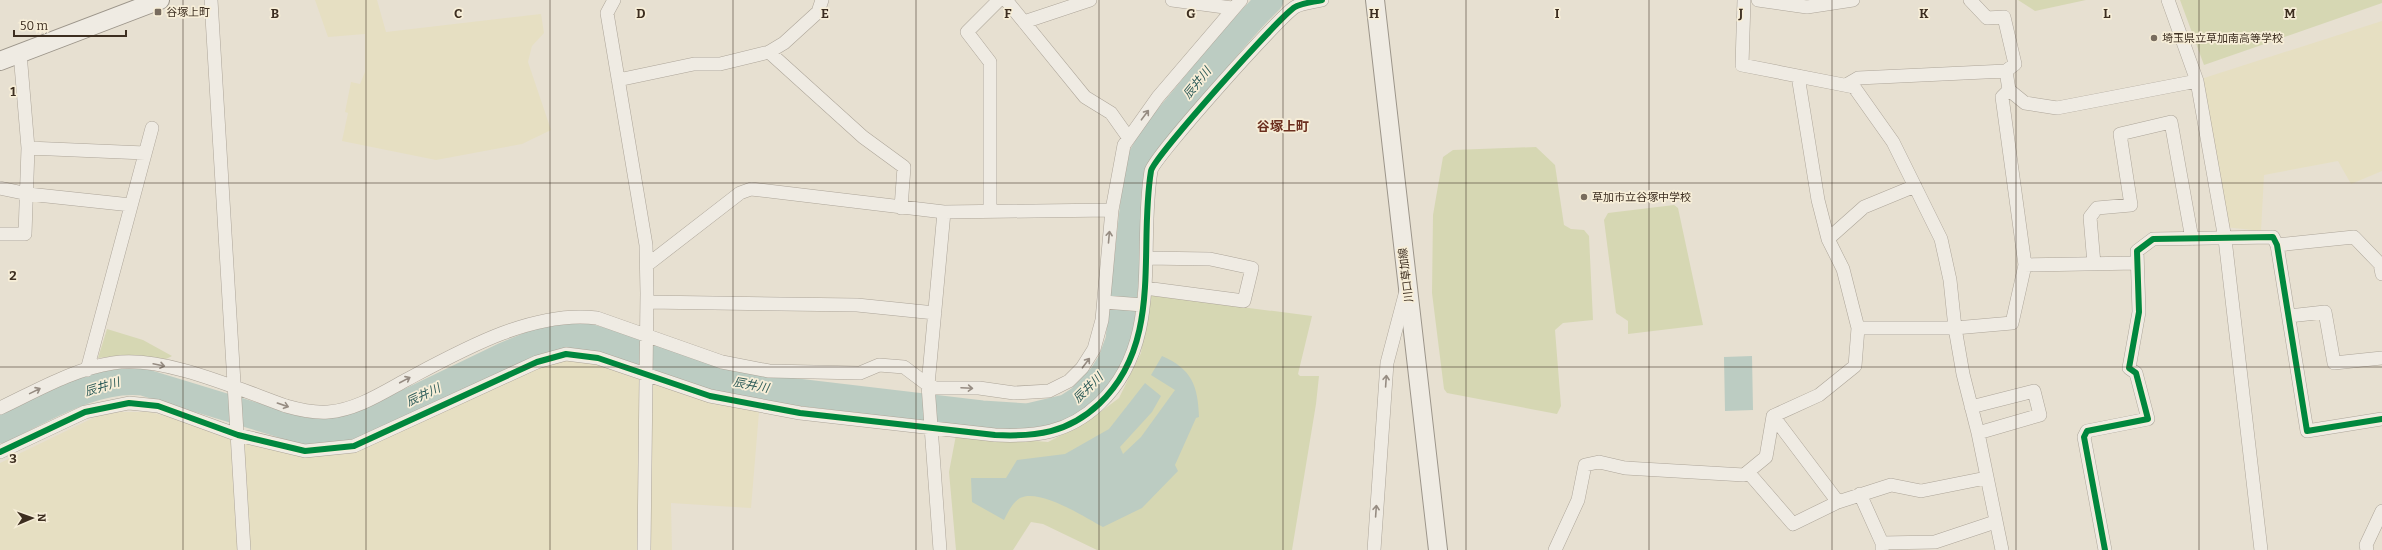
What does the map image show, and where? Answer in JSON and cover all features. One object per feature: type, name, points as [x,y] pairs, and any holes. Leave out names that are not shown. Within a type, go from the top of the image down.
[{"type":"main road","points":[[0,61],[160,0]]},
{"type":"main road","name":"川口草加線","points":[[1379,1],[1407,285],[1438,550]]},
{"type":"street","points":[[211,0],[236,391],[244,550]]},
{"type":"street","points":[[614,0],[607,13],[646,245],[647,302],[644,550]]},
{"type":"street","points":[[618,80],[694,64],[720,64],[769,52],[784,43],[818,12],[822,0]]},
{"type":"street","points":[[990,210],[990,62],[967,32],[999,0]]},
{"type":"street","points":[[1006,0],[1084,97],[1111,113],[1128,137]]},
{"type":"street","points":[[1024,22],[1090,0]]},
{"type":"street","points":[[1172,0],[1237,4]]},
{"type":"street","points":[[0,452],[85,412],[106,406],[129,403],[158,406],[305,451],[354,446],[537,362],[566,354],[598,358],[645,370],[710,396],[792,412],[930,423],[995,435],[1028,436],[1051,432],[1075,422],[1110,394],[1130,364],[1137,346],[1145,288],[1151,169],[1174,139],[1264,38],[1295,7],[1322,0]]},
{"type":"street","points":[[1744,0],[1742,65],[1854,86],[1893,142],[1941,239],[1950,280],[1954,328],[1978,433],[1995,522],[2002,550]]},
{"type":"street","points":[[1758,0],[1807,7],[1853,0]]},
{"type":"street","points":[[1846,85],[1858,78],[2006,71],[2015,64],[2004,17],[1987,18],[1970,0]]},
{"type":"street","points":[[2168,0],[2197,81],[2225,239],[2261,550]]},
{"type":"street","points":[[0,408],[66,376],[113,363],[144,362],[179,370],[236,391],[304,411],[329,412],[361,404],[484,341],[521,326],[576,315],[597,318],[722,362],[769,371],[860,373],[879,365],[904,367],[929,389],[979,388],[1014,393],[1049,391],[1060,387],[1082,368],[1094,349],[1102,320],[1112,210],[1124,144],[1158,97],[1237,4]]},
{"type":"street","points":[[769,52],[863,137],[904,167],[902,208]]},
{"type":"street","points":[[0,234],[25,234],[28,194],[28,148],[20,53]]},
{"type":"street","points":[[2006,71],[2009,90],[2025,102],[2057,108],[2197,81]]},
{"type":"street","points":[[1773,416],[1819,395],[1855,366],[1858,328],[1843,269],[1828,239],[1818,200],[1798,76]]},
{"type":"street","points":[[1858,328],[1954,328],[2012,323],[2025,265],[2002,98],[2009,90]]},
{"type":"street","points":[[2094,264],[2090,217],[2097,208],[2131,205],[2120,134],[2171,122],[2192,239]]},
{"type":"street","points":[[87,370],[152,128]]},
{"type":"street","points":[[28,148],[145,153]]},
{"type":"street","points":[[1828,239],[1864,208],[1915,186]]},
{"type":"street","points":[[0,188],[28,194],[131,205]]},
{"type":"street","points":[[647,265],[740,193],[751,189],[944,212],[990,210],[1112,210]]},
{"type":"street","points":[[940,550],[930,423],[929,389],[944,212]]},
{"type":"street","points":[[2105,550],[2084,438],[2087,431],[2148,419],[2136,374],[2129,368],[2139,312],[2137,251],[2153,239],[2273,237],[2277,245],[2307,431],[2382,419]]},
{"type":"street","points":[[2277,245],[2354,237],[2378,254],[2382,274]]},
{"type":"street","points":[[1145,288],[1244,301],[1252,268],[1210,259],[1146,258]]},
{"type":"street","points":[[2025,265],[2137,263]]},
{"type":"street","points":[[1374,550],[1387,363],[1407,285]]},
{"type":"street","points":[[647,302],[857,305],[935,313]]},
{"type":"street","points":[[1104,302],[1143,305]]},
{"type":"street","points":[[2289,316],[2325,312],[2334,363],[2382,358]]},
{"type":"street","points":[[1971,407],[2034,391],[2039,409],[2040,415],[1978,433]]},
{"type":"street","points":[[1555,550],[1578,500],[1585,465],[1600,462],[1626,468],[1744,475],[1766,457],[1773,416]]},
{"type":"street","points":[[1773,416],[1838,502]]},
{"type":"street","points":[[1748,472],[1793,524],[1838,502],[1891,485],[1921,491],[1986,478]]},
{"type":"street","points":[[1860,494],[1882,546],[1935,542],[1995,522]]},
{"type":"street","points":[[2367,550],[2366,545],[2382,511]]},
{"type":"shaded area","points":[[315,0],[377,0],[386,32],[541,14],[544,33],[532,46],[528,62],[551,130],[522,144],[436,160],[342,141],[348,113],[345,112],[351,82],[360,84],[365,72],[365,34],[328,37]]},
{"type":"shaded area","points":[[2382,21],[2382,171],[2351,184],[2338,161],[2264,175],[2261,231],[2225,227],[2201,79]]},
{"type":"shaded area","points":[[1162,356],[1172,361],[1187,373],[1195,388],[1199,417],[1196,418],[1175,465],[1178,471],[1142,508],[1103,527],[1062,505],[1039,497],[1029,496],[1020,498],[1012,505],[1004,520],[972,502],[971,478],[1006,478],[1017,460],[1065,454],[1109,429],[1145,383],[1161,396],[1152,412],[1120,447],[1123,454],[1141,437],[1175,390],[1151,375]]},
{"type":"shaded area","points":[[1752,356],[1753,410],[1725,411],[1724,357]]},
{"type":"shaded area","points":[[586,359],[712,401],[759,412],[751,508],[671,503],[672,550],[0,550],[0,463],[99,415],[120,412],[149,412],[335,454],[555,360]]},
{"type":"green space","points":[[2018,0],[2086,0],[2035,11]]},
{"type":"green space","points":[[2180,0],[2382,0],[2382,3],[2204,65]]},
{"type":"green space","points":[[1536,147],[1555,165],[1564,225],[1571,229],[1584,230],[1589,236],[1593,320],[1563,323],[1555,330],[1561,406],[1557,414],[1447,393],[1444,389],[1432,293],[1433,215],[1443,157],[1453,150]]},
{"type":"green space","points":[[1674,205],[1678,208],[1703,325],[1628,334],[1628,321],[1616,313],[1604,220],[1608,213]]},
{"type":"green space","points":[[1148,295],[1312,316],[1298,374],[1300,376],[1319,376],[1316,404],[1292,550],[1097,550],[1043,524],[1031,522],[1013,550],[956,550],[949,472],[956,435],[1048,442],[1087,422],[1119,398],[1141,353]]},
{"type":"green space","points":[[107,329],[143,340],[172,356],[166,359],[123,355],[98,358]]},
{"type":"waterway","name":"辰井川","points":[[0,430],[52,404],[88,389],[106,384],[125,382],[143,382],[304,431],[341,429],[363,424],[506,355],[543,340],[581,335],[630,349],[699,373],[747,386],[982,414],[1028,417],[1066,408],[1080,399],[1102,376],[1111,362],[1119,340],[1138,164],[1150,143],[1169,117],[1220,55],[1270,0]]},
{"type":"cycle path","points":[[0,452],[85,412],[129,403],[158,406],[238,435],[305,451],[354,446],[537,362],[566,354],[598,358],[710,396],[800,413],[995,435],[1038,434],[1063,427],[1087,414],[1099,404],[1119,380],[1133,353],[1141,324],[1144,294],[1148,201],[1151,171],[1157,161],[1193,116],[1285,16],[1295,7],[1322,0]]},
{"type":"cycle path","points":[[2105,550],[2084,437],[2087,431],[2148,419],[2136,373],[2129,368],[2139,312],[2137,251],[2153,239],[2273,237],[2277,245],[2307,431],[2382,419]]},
{"type":"place","name":"谷塚上町","points":[[158,12]]},
{"type":"place","name":"埼玉県立草加南高等学校","points":[[2154,38]]},
{"type":"place","name":"草加市立谷塚中学校","points":[[1584,197]]},
{"type":"district","name":"谷塚上町","points":[[1283,126]]}]
